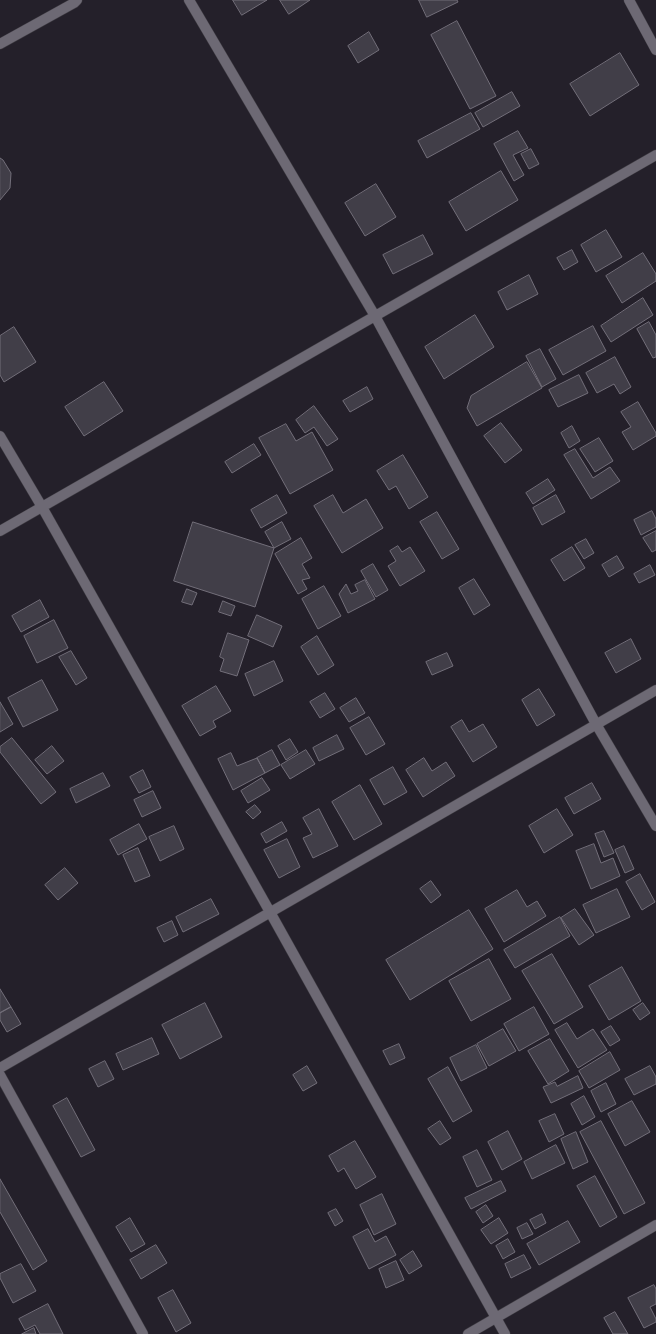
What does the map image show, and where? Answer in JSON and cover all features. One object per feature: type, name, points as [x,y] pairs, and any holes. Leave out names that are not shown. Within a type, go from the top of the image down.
[{"type":"street","points":[[0,44],[77,0]]},
{"type":"street","points":[[189,0],[375,316],[596,724],[656,826]]},
{"type":"street","points":[[629,0],[656,50]]},
{"type":"street","points":[[0,531],[656,155]]},
{"type":"street","points":[[0,436],[42,507],[270,912],[505,1334]]},
{"type":"street","points":[[0,1068],[656,690]]},
{"type":"street","points":[[0,1075],[143,1334]]},
{"type":"street","points":[[468,1334],[656,1225]]},
{"type":"building","points":[[233,0],[267,0],[242,15]]},
{"type":"building","points":[[280,0],[310,0],[289,14]]},
{"type":"building","points":[[419,0],[457,0],[458,2],[427,17]]},
{"type":"building","points":[[457,21],[496,96],[470,109],[431,35]]},
{"type":"building","points":[[369,32],[379,50],[358,63],[348,46]]},
{"type":"building","points":[[620,53],[639,85],[590,116],[570,84]]},
{"type":"building","points":[[512,92],[520,106],[483,127],[475,113]]},
{"type":"building","points":[[471,113],[480,129],[427,158],[418,141]]},
{"type":"building","points":[[518,131],[528,148],[513,155],[524,175],[514,181],[494,144]]},
{"type":"building","points":[[531,149],[539,164],[529,169],[521,154]]},
{"type":"building","points":[[0,158],[3,160],[11,173],[10,188],[0,200]]},
{"type":"building","points":[[501,171],[518,200],[466,231],[449,202]]},
{"type":"building","points":[[376,184],[396,217],[365,236],[345,203]]},
{"type":"building","points":[[606,230],[622,257],[596,272],[581,245]]},
{"type":"building","points":[[423,235],[433,254],[393,274],[383,255]]},
{"type":"building","points":[[572,250],[578,262],[564,270],[557,258]]},
{"type":"building","points":[[643,253],[656,274],[656,281],[622,303],[606,276]]},
{"type":"building","points":[[529,275],[538,294],[507,310],[498,292]]},
{"type":"building","points":[[643,298],[653,315],[611,342],[601,326]]},
{"type":"building","points":[[475,315],[494,347],[444,379],[425,347]]},
{"type":"building","points":[[649,322],[656,335],[656,357],[653,358],[637,329]]},
{"type":"building","points":[[593,326],[606,351],[563,375],[549,350]]},
{"type":"building","points":[[14,327],[36,362],[4,382],[0,375],[0,336]]},
{"type":"building","points":[[540,349],[556,379],[542,387],[526,356]]},
{"type":"building","points":[[615,357],[631,387],[620,394],[614,384],[597,393],[586,373]]},
{"type":"building","points":[[527,362],[542,388],[477,426],[467,408],[471,396]]},
{"type":"building","points":[[579,375],[588,393],[558,407],[549,390]]},
{"type":"building","points":[[104,382],[123,411],[84,436],[65,407]]},
{"type":"building","points":[[367,387],[373,399],[350,412],[343,401]]},
{"type":"building","points":[[638,402],[656,433],[656,436],[633,450],[622,432],[631,427],[621,412]]},
{"type":"building","points":[[314,406],[338,439],[327,446],[314,427],[305,433],[296,420]]},
{"type":"building","points":[[501,423],[522,450],[505,463],[484,436]]},
{"type":"building","points":[[286,424],[296,441],[312,432],[333,470],[290,494],[259,438]]},
{"type":"building","points":[[572,426],[580,441],[569,448],[561,433]]},
{"type":"building","points":[[599,438],[613,461],[595,472],[580,449]]},
{"type":"building","points":[[254,444],[261,455],[232,473],[225,462]]},
{"type":"building","points":[[575,449],[593,478],[610,467],[620,481],[591,499],[564,455]]},
{"type":"building","points":[[403,455],[428,497],[409,509],[396,486],[389,490],[377,471]]},
{"type":"building","points":[[548,479],[555,490],[533,504],[526,493]]},
{"type":"building","points":[[277,495],[287,513],[261,528],[251,510]]},
{"type":"building","points":[[333,495],[343,513],[366,499],[383,528],[342,553],[314,506]]},
{"type":"building","points":[[556,495],[565,512],[542,525],[533,508]]},
{"type":"building","points":[[652,511],[656,519],[656,527],[641,535],[634,520]]},
{"type":"building","points":[[437,512],[459,549],[442,559],[420,522]]},
{"type":"building","points":[[193,522],[274,548],[255,607],[174,581]]},
{"type":"building","points":[[282,522],[291,539],[274,548],[265,532]]},
{"type":"building","points":[[656,531],[656,550],[652,552],[643,538]]},
{"type":"building","points":[[301,538],[312,558],[302,564],[310,578],[302,580],[307,589],[298,594],[275,554]]},
{"type":"building","points":[[586,539],[594,553],[584,559],[575,545]]},
{"type":"building","points":[[398,546],[402,552],[410,547],[425,571],[400,586],[388,566],[396,561],[390,551]]},
{"type":"building","points":[[572,547],[585,568],[564,581],[551,560]]},
{"type":"building","points":[[617,556],[624,568],[609,577],[602,565]]},
{"type":"building","points":[[373,564],[388,590],[376,597],[361,571]]},
{"type":"building","points":[[650,565],[655,575],[639,583],[634,574]]},
{"type":"building","points":[[474,579],[490,605],[474,615],[459,588]]},
{"type":"building","points":[[365,580],[375,599],[348,613],[339,594],[346,584],[351,594],[358,591],[355,585]]},
{"type":"building","points":[[324,586],[341,616],[318,629],[302,599]]},
{"type":"building","points":[[187,589],[197,593],[192,605],[182,602]]},
{"type":"building","points":[[40,600],[49,617],[21,632],[12,616]]},
{"type":"building","points":[[223,601],[235,606],[231,616],[219,612]]},
{"type":"building","points":[[257,615],[282,626],[273,647],[248,636]]},
{"type":"building","points":[[54,620],[68,648],[37,663],[24,636]]},
{"type":"building","points":[[228,633],[249,640],[237,676],[220,671],[224,659],[220,657]]},
{"type":"building","points":[[317,636],[334,665],[318,675],[301,647]]},
{"type":"building","points":[[631,639],[641,659],[616,673],[605,653]]},
{"type":"building","points":[[71,651],[87,678],[76,685],[59,657]]},
{"type":"building","points":[[447,653],[453,666],[432,675],[426,662]]},
{"type":"building","points":[[274,661],[283,681],[254,696],[245,674]]},
{"type":"building","points":[[42,680],[58,710],[23,727],[8,698]]},
{"type":"building","points":[[216,686],[231,711],[213,721],[216,727],[200,736],[182,706]]},
{"type":"building","points":[[539,689],[555,715],[537,726],[522,700]]},
{"type":"building","points":[[325,693],[335,709],[320,718],[310,702]]},
{"type":"building","points":[[356,698],[365,713],[349,722],[340,708]]},
{"type":"building","points":[[0,702],[13,724],[0,732]]},
{"type":"building","points":[[369,717],[385,744],[366,755],[350,728]]},
{"type":"building","points":[[462,720],[469,732],[483,724],[497,747],[473,762],[451,727]]},
{"type":"building","points":[[337,735],[344,749],[319,761],[313,748]]},
{"type":"building","points":[[12,738],[56,792],[41,804],[0,752],[0,747]]},
{"type":"building","points":[[290,739],[298,752],[286,760],[278,746]]},
{"type":"building","points":[[52,746],[64,761],[47,774],[35,760]]},
{"type":"building","points":[[272,750],[280,765],[265,773],[257,758]]},
{"type":"building","points":[[306,750],[315,764],[290,779],[281,765]]},
{"type":"building","points":[[231,753],[237,766],[257,758],[265,773],[233,790],[218,759]]},
{"type":"building","points":[[424,758],[432,771],[446,762],[455,776],[423,797],[406,770]]},
{"type":"building","points":[[393,767],[407,792],[384,805],[370,780]]},
{"type":"building","points":[[143,770],[151,787],[139,793],[130,777]]},
{"type":"building","points":[[103,773],[110,786],[76,803],[70,789]]},
{"type":"building","points":[[262,778],[270,790],[248,803],[241,791]]},
{"type":"building","points":[[592,783],[601,799],[574,814],[565,798]]},
{"type":"building","points":[[360,785],[382,824],[354,840],[332,802]]},
{"type":"building","points":[[153,791],[161,808],[142,817],[134,800]]},
{"type":"building","points":[[255,805],[261,812],[253,819],[246,812]]},
{"type":"building","points":[[319,809],[338,846],[313,858],[303,838],[312,834],[303,818]]},
{"type":"building","points":[[557,809],[573,835],[544,853],[529,826]]},
{"type":"building","points":[[282,822],[287,831],[266,843],[261,834]]},
{"type":"building","points":[[139,824],[147,839],[118,855],[110,840]]},
{"type":"building","points":[[174,826],[184,849],[160,861],[149,837]]},
{"type":"building","points":[[604,831],[614,853],[604,857],[595,834]]},
{"type":"building","points":[[287,839],[300,867],[279,878],[264,850]]},
{"type":"building","points":[[594,844],[601,863],[613,858],[620,876],[591,889],[576,851]]},
{"type":"building","points":[[624,846],[634,869],[625,873],[615,850]]},
{"type":"building","points":[[138,848],[150,876],[135,882],[123,855]]},
{"type":"building","points":[[65,868],[78,883],[58,900],[45,885]]},
{"type":"building","points":[[640,874],[655,902],[642,910],[626,882]]},
{"type":"building","points":[[431,881],[441,895],[431,903],[420,889]]},
{"type":"building","points":[[617,889],[630,917],[596,933],[583,905]]},
{"type":"building","points":[[517,890],[527,907],[537,901],[546,916],[504,942],[485,909]]},
{"type":"building","points":[[211,899],[219,914],[183,932],[176,917]]},
{"type":"building","points":[[575,909],[594,935],[579,945],[561,918]]},
{"type":"building","points":[[469,910],[493,949],[410,1000],[386,960]]},
{"type":"building","points":[[560,917],[570,936],[515,968],[504,950]]},
{"type":"building","points":[[172,921],[178,935],[164,942],[157,928]]},
{"type":"building","points":[[552,954],[583,1007],[554,1024],[522,971]]},
{"type":"building","points":[[489,959],[511,999],[471,1021],[449,981]]},
{"type":"building","points":[[622,967],[641,1001],[609,1020],[589,986]]},
{"type":"building","points":[[0,989],[11,1007],[0,1013]]},
{"type":"building","points":[[205,1003],[222,1037],[180,1059],[162,1025]]},
{"type":"building","points":[[643,1003],[650,1013],[640,1020],[633,1010]]},
{"type":"building","points":[[11,1007],[21,1024],[7,1032],[0,1020],[0,1013]]},
{"type":"building","points":[[534,1007],[549,1034],[519,1051],[504,1024]]},
{"type":"building","points":[[567,1023],[577,1039],[593,1029],[607,1050],[578,1068],[555,1030]]},
{"type":"building","points":[[611,1026],[620,1040],[610,1046],[601,1032]]},
{"type":"building","points":[[503,1029],[516,1051],[489,1066],[477,1044]]},
{"type":"building","points":[[152,1038],[159,1054],[123,1070],[116,1054]]},
{"type":"building","points":[[550,1039],[569,1071],[548,1084],[528,1051]]},
{"type":"building","points":[[399,1044],[405,1058],[390,1065],[383,1051]]},
{"type":"building","points":[[476,1045],[487,1068],[461,1081],[450,1058]]},
{"type":"building","points":[[610,1052],[620,1070],[589,1088],[579,1071]]},
{"type":"building","points":[[105,1061],[114,1079],[98,1087],[89,1069]]},
{"type":"building","points":[[307,1066],[317,1083],[303,1091],[293,1075]]},
{"type":"building","points":[[650,1066],[656,1077],[656,1084],[634,1095],[625,1079]]},
{"type":"building","points":[[448,1067],[472,1111],[453,1122],[428,1079]]},
{"type":"building","points":[[578,1076],[583,1088],[551,1103],[543,1087],[555,1082],[557,1086]]},
{"type":"building","points":[[606,1083],[616,1104],[601,1112],[591,1091]]},
{"type":"building","points":[[584,1096],[595,1117],[582,1125],[571,1104]]},
{"type":"building","points":[[67,1098],[95,1150],[81,1157],[53,1106]]},
{"type":"building","points":[[632,1101],[650,1132],[625,1146],[608,1114]]},
{"type":"building","points":[[555,1114],[564,1134],[549,1142],[539,1121]]},
{"type":"building","points":[[440,1121],[451,1138],[440,1145],[428,1129]]},
{"type":"building","points":[[601,1121],[645,1203],[624,1214],[580,1132]]},
{"type":"building","points":[[508,1131],[522,1159],[502,1170],[488,1142]]},
{"type":"building","points":[[576,1132],[588,1162],[573,1169],[561,1139]]},
{"type":"building","points":[[355,1141],[376,1177],[356,1189],[344,1168],[338,1172],[329,1156]]},
{"type":"building","points":[[556,1145],[565,1163],[532,1179],[524,1162]]},
{"type":"building","points":[[477,1150],[492,1180],[477,1187],[463,1157]]},
{"type":"building","points":[[595,1176],[617,1217],[600,1227],[577,1186]]},
{"type":"building","points":[[0,1179],[47,1261],[33,1270],[0,1212]]},
{"type":"building","points":[[501,1181],[506,1191],[471,1209],[465,1198]]},
{"type":"building","points":[[382,1194],[396,1224],[374,1235],[360,1205]]},
{"type":"building","points":[[486,1205],[493,1216],[483,1223],[476,1212]]},
{"type":"building","points":[[336,1209],[343,1221],[335,1226],[328,1213]]},
{"type":"building","points":[[542,1214],[546,1223],[535,1229],[530,1220]]},
{"type":"building","points":[[130,1218],[145,1244],[131,1252],[116,1227]]},
{"type":"building","points":[[499,1218],[508,1233],[491,1244],[481,1230]]},
{"type":"building","points":[[568,1221],[580,1242],[539,1265],[527,1244]]},
{"type":"building","points":[[527,1223],[533,1234],[522,1239],[517,1228]]},
{"type":"building","points":[[368,1229],[375,1242],[386,1236],[396,1255],[369,1269],[353,1237]]},
{"type":"building","points":[[508,1239],[515,1252],[503,1259],[496,1246]]},
{"type":"building","points":[[156,1245],[167,1263],[141,1279],[130,1260]]},
{"type":"building","points":[[413,1251],[422,1266],[409,1274],[400,1260]]},
{"type":"building","points":[[524,1255],[531,1268],[511,1278],[505,1264]]},
{"type":"building","points":[[396,1261],[404,1280],[386,1288],[379,1269]]},
{"type":"building","points":[[21,1264],[36,1291],[13,1303],[0,1278],[0,1274]]},
{"type":"building","points":[[654,1285],[656,1289],[656,1304],[650,1307],[656,1322],[644,1328],[628,1298]]},
{"type":"building","points":[[173,1290],[191,1323],[176,1332],[158,1298]]},
{"type":"building","points":[[48,1304],[63,1334],[40,1334],[35,1325],[25,1330],[19,1319]]},
{"type":"building","points":[[615,1312],[628,1334],[613,1334],[604,1318]]},
{"type":"building","points":[[34,1328],[36,1334],[22,1334]]}]
